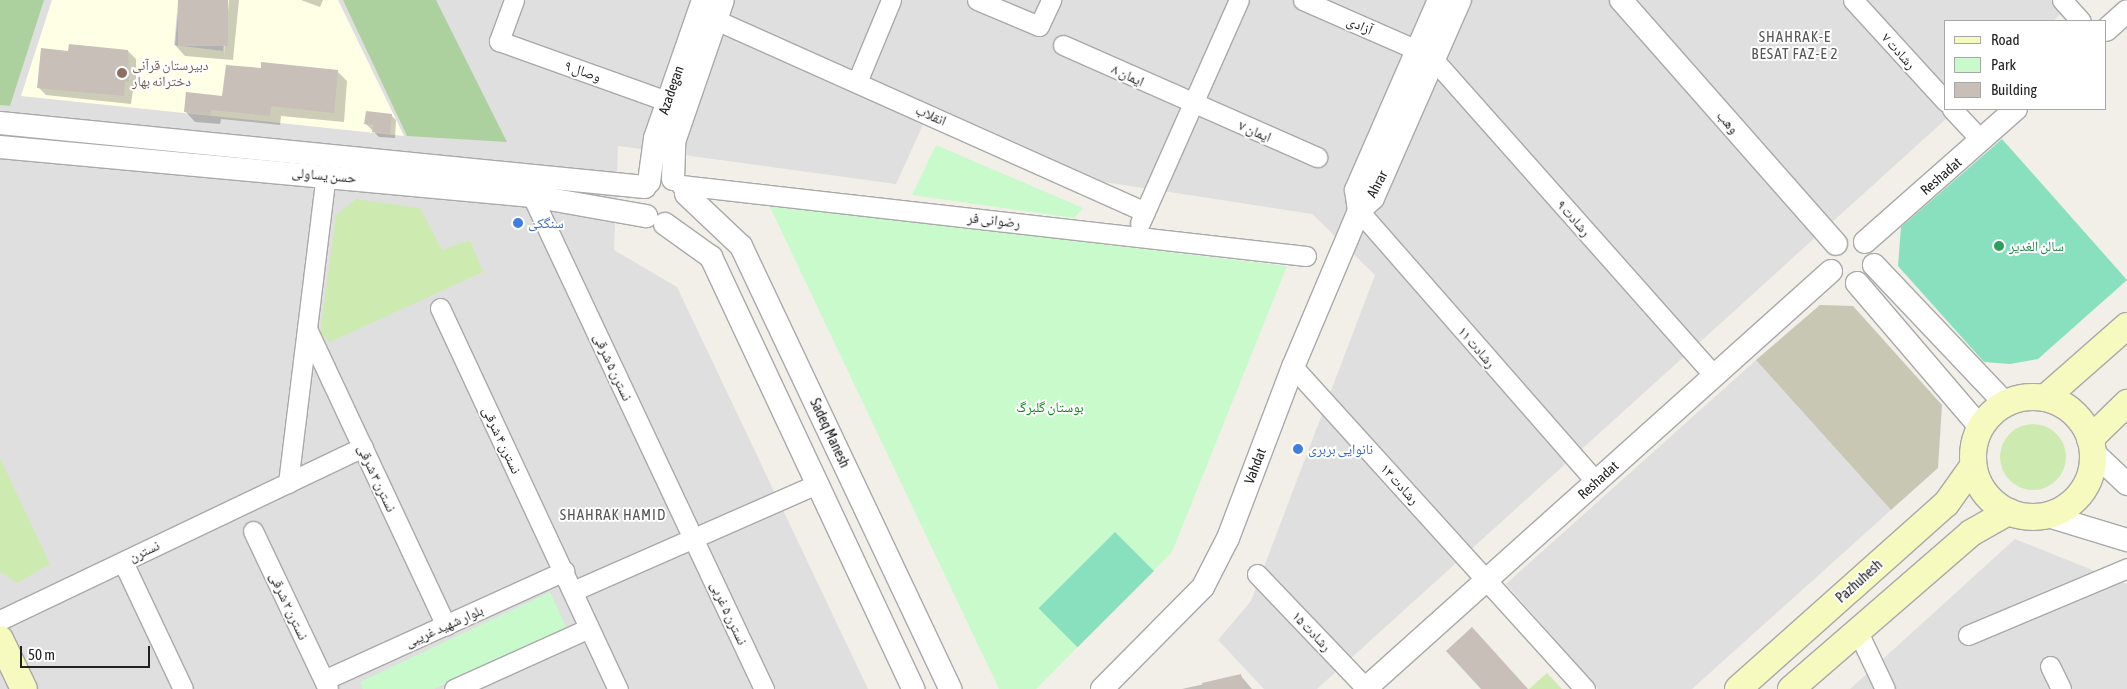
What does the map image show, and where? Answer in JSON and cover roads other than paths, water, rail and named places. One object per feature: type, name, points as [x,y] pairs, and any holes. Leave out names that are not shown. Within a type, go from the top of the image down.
[{"type":"main road","points":[[2045,398],[2127,326]]},
{"type":"main road","points":[[2092,445],[2073,412],[2045,398],[2029,396],[2005,403],[1991,413],[1980,427],[1973,446],[1973,466],[1979,485],[1991,501],[2008,512],[2028,517],[2048,516],[2065,508],[2080,495],[2089,478],[2092,445],[2127,403]]},
{"type":"main road","name":"Pazhuhesh","points":[[1738,689],[1946,504],[1973,466]]},
{"type":"main road","points":[[1791,689],[1971,533],[2008,512]]},
{"type":"main road","points":[[0,639],[24,689]]},
{"type":"street","name":"وصال ۹","points":[[514,0],[499,41],[667,101]]},
{"type":"street","name":"Azadegan","points":[[647,184],[655,138],[703,0]]},
{"type":"street","points":[[857,82],[891,0]]},
{"type":"street","points":[[977,0],[1039,26],[1051,0]]},
{"type":"street","points":[[1134,236],[1239,0]]},
{"type":"street","name":"آزادی","points":[[1303,0],[1426,55]]},
{"type":"street","name":"Ahrar","points":[[1426,55],[1439,0]]},
{"type":"street","name":"Ahrar","points":[[1359,212],[1356,190],[1426,55],[1460,0]]},
{"type":"street","name":"وهب","points":[[1621,0],[1836,244]]},
{"type":"street","name":"رشادت ۷","points":[[1853,0],[1944,100]]},
{"type":"street","points":[[2062,0],[2080,20]]},
{"type":"street","name":"Azadegan","points":[[680,186],[674,142],[720,10]]},
{"type":"street","name":"انقلاب","points":[[720,10],[857,82],[1145,212]]},
{"type":"street","points":[[2107,29],[2127,11]]},
{"type":"street","name":"ایمان ۸","points":[[1063,45],[1192,105]]},
{"type":"street","name":"رشادت ۹","points":[[1426,55],[1714,375]]},
{"type":"street","name":"ایمان ۷","points":[[1192,105],[1317,157]]},
{"type":"street","points":[[1953,110],[1981,140]]},
{"type":"street","name":"Reshadat","points":[[1865,242],[2015,110]]},
{"type":"street","name":"حسن یساولی","points":[[0,123],[647,184]]},
{"type":"street","name":"حسن یساولی","points":[[0,147],[326,175],[532,196],[656,220]]},
{"type":"street","points":[[288,483],[326,175]]},
{"type":"street","points":[[656,220],[683,214],[680,186],[661,177],[647,184],[640,202],[656,220],[711,257],[913,689]]},
{"type":"street","name":"رضوانی فر","points":[[680,186],[1306,256]]},
{"type":"street","name":"Sadeq Manesh","points":[[680,186],[742,246],[950,689]]},
{"type":"street","name":"نسترن ۵ شرقی","points":[[532,196],[694,538]]},
{"type":"street","name":"Vahdat","points":[[1102,689],[1204,587],[1228,538],[1293,367],[1359,212]]},
{"type":"street","name":"رشادت ۱۱","points":[[1359,212],[1596,482]]},
{"type":"street","points":[[1853,238],[1865,242],[1873,253],[1874,266],[1868,276],[1857,283],[1842,281],[1831,271],[1829,256],[1836,244],[1853,238]]},
{"type":"street","points":[[1874,266],[2005,403]]},
{"type":"street","name":"Reshadat","points":[[1366,688],[1831,271]]},
{"type":"street","points":[[1857,283],[1980,427]]},
{"type":"street","name":"نسترن ۴ شرقی","points":[[440,308],[618,689]]},
{"type":"street","name":"نسترن ۳ شرقی","points":[[308,331],[446,625]]},
{"type":"street","name":"رشادت ۱۳","points":[[1293,367],[1585,689]]},
{"type":"street","points":[[2092,445],[2127,484]]},
{"type":"street","name":"نسترن","points":[[0,620],[363,448]]},
{"type":"street","points":[[573,591],[817,484]]},
{"type":"street","points":[[2048,516],[2127,540]]},
{"type":"street","name":"نسترن ۲ شرقی","points":[[253,531],[326,684]]},
{"type":"street","name":"نسترن ۵ غربی","points":[[694,538],[764,689]]},
{"type":"street","points":[[123,562],[183,689]]},
{"type":"street","points":[[1968,635],[2127,568]]},
{"type":"street","name":"بلوار شهید غریبی","points":[[326,684],[446,625],[564,571]]},
{"type":"street","name":"رشادت ۱۵","points":[[1257,574],[1366,688]]},
{"type":"street","points":[[454,689],[475,685],[589,628]]},
{"type":"street","points":[[1857,630],[1885,689]]},
{"type":"street","points":[[2050,666],[2060,689]]},
{"type":"place","name":"دبیرستان قرآنی دخترانه بهار","points":[[122,73]]},
{"type":"place","name":"سنگکی","points":[[518,223]]},
{"type":"place","name":"سالن الغدیر","points":[[1999,246]]},
{"type":"place","name":"نانوایی بربری","points":[[1298,449]]},
{"type":"district","name":"SHAHRAK-E BESAT FAZ-E 2","points":[[1795,44]]},
{"type":"district","name":"SHAHRAK HAMID","points":[[613,515]]},
{"type":"park label","name":"بوستان گلبرگ","points":[[1050,407]]}]
